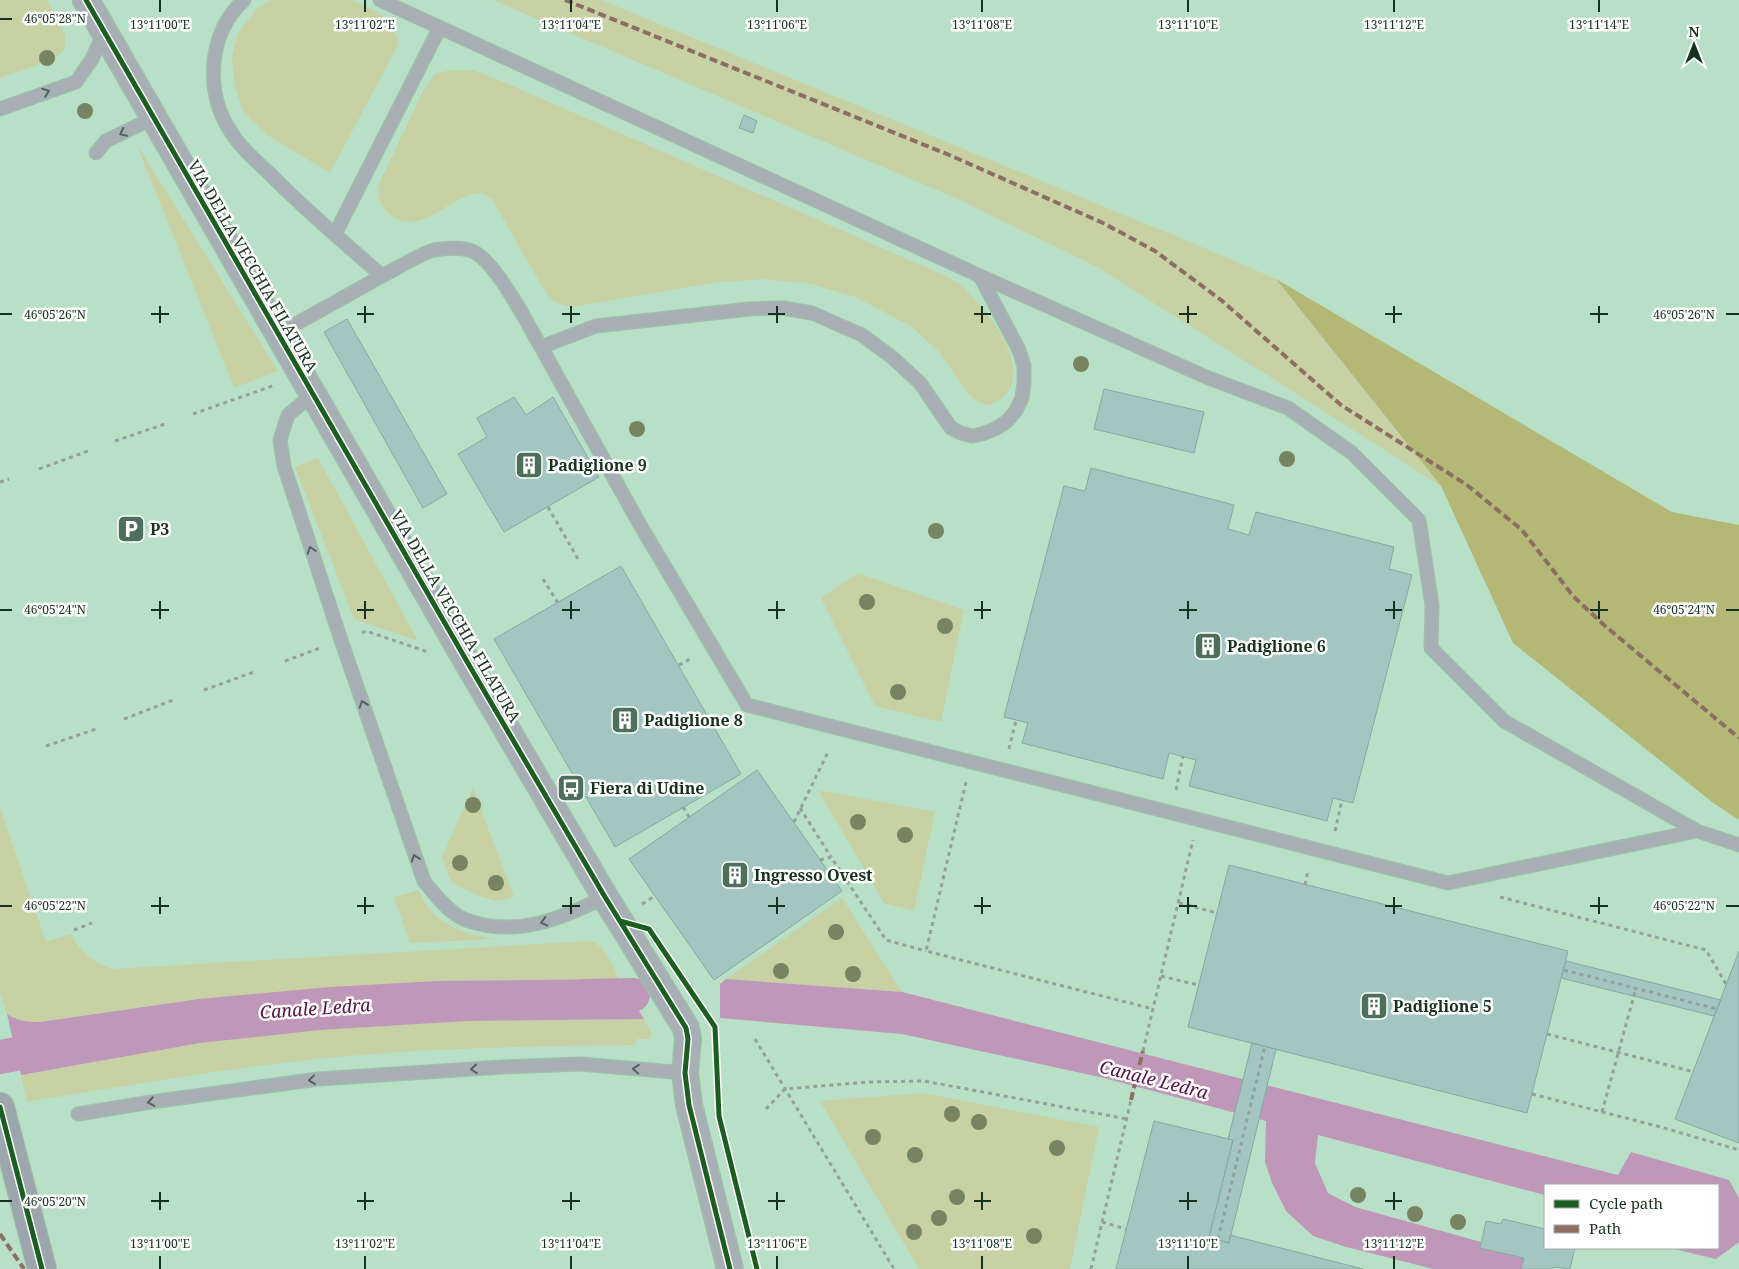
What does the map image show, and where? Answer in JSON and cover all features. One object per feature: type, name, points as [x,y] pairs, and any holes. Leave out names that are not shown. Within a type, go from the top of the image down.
[{"type":"street","name":"VIA DELLA VECCHIA FILATURA","points":[[86,0],[469,665],[605,897],[686,1028],[688,1039],[684,1073],[691,1115],[730,1269]]},
{"type":"street","points":[[0,1107],[42,1269]]},
{"type":"lane","points":[[244,0],[224,24],[218,38],[213,76],[214,94],[220,113],[239,144],[286,191],[382,276]]},
{"type":"lane","points":[[380,0],[980,276],[1206,376],[1288,408],[1352,453],[1419,520],[1432,605],[1432,648],[1504,721],[1697,831],[1739,845]]},
{"type":"lane","points":[[335,234],[440,29]]},
{"type":"lane","points":[[0,109],[76,82],[92,59],[105,30]]},
{"type":"lane","points":[[96,152],[106,141],[153,118]]},
{"type":"lane","points":[[278,334],[433,250],[454,248],[472,251],[485,260],[496,272],[541,347],[635,514],[747,705],[1448,884],[1697,831]]},
{"type":"lane","points":[[541,347],[596,326],[749,309],[783,308],[812,313],[862,335],[892,358],[920,383],[951,428],[972,436],[982,434],[1006,422],[1015,412],[1022,398],[1024,375],[1020,350],[980,276]]},
{"type":"lane","points":[[308,384],[288,415],[280,440],[284,466],[341,640],[424,881],[439,900],[464,920],[499,927],[534,925],[557,919],[605,897]]},
{"type":"lane","points":[[78,1114],[161,1100],[336,1078],[580,1064],[684,1073]]},
{"type":"path","points":[[193,414],[308,384]]},
{"type":"path","points":[[115,441],[165,424]]},
{"type":"path","points":[[39,468],[88,451]]},
{"type":"path","points":[[0,482],[9,479]]},
{"type":"path","points":[[548,507],[578,559]]},
{"type":"path","points":[[544,579],[558,603]]},
{"type":"path","points":[[360,634],[366,631],[469,665]]},
{"type":"path","points":[[285,661],[324,647]]},
{"type":"path","points":[[204,690],[254,672]]},
{"type":"path","points":[[124,719],[176,699]]},
{"type":"path","points":[[1004,771],[1016,720]]},
{"type":"path","points":[[46,746],[96,729]]},
{"type":"path","points":[[794,822],[839,729]]},
{"type":"path","points":[[1171,813],[1183,756]]},
{"type":"path","points":[[926,951],[970,762]]},
{"type":"path","points":[[1330,854],[1342,800]]},
{"type":"path","points":[[683,807],[689,817]]},
{"type":"path","points":[[800,808],[886,940],[1153,1009]]},
{"type":"path","points":[[1143,1051],[1198,820]]},
{"type":"path","points":[[820,860],[832,857]]},
{"type":"path","points":[[640,906],[654,896]]},
{"type":"path","points":[[1496,896],[1706,950],[1726,984]]},
{"type":"path","points":[[1179,903],[1217,913]]},
{"type":"path","points":[[74,930],[92,923]]},
{"type":"path","points":[[1564,970],[1717,1008]]},
{"type":"path","points":[[1161,976],[1198,985]]},
{"type":"path","points":[[1602,1112],[1636,988]]},
{"type":"path","points":[[1547,1034],[1694,1072]]},
{"type":"path","points":[[755,1039],[894,1269]]},
{"type":"path","points":[[1218,1239],[1265,1046]]},
{"type":"path","points":[[766,1109],[785,1089],[868,1082],[924,1081],[1127,1119]]},
{"type":"path","points":[[1532,1094],[1661,1127],[1739,1150]]},
{"type":"path","points":[[1091,1269],[1131,1100]]},
{"type":"path","points":[[1102,1222],[1126,1229]]},
{"type":"green space","points":[[0,0],[47,0],[65,35],[63,51],[44,63],[0,78]]},
{"type":"green space","points":[[272,0],[352,0],[376,11],[392,24],[399,43],[330,173],[267,135],[243,112],[234,84],[232,56],[239,31],[257,9]]},
{"type":"green space","points":[[493,0],[601,0],[1276,279],[1441,486],[1099,268],[960,200]]},
{"type":"green space","points":[[450,70],[472,70],[492,77],[946,276],[965,289],[995,325],[1010,355],[1013,370],[1012,384],[1000,400],[991,405],[982,404],[970,396],[939,352],[911,326],[855,297],[811,284],[764,279],[712,283],[572,307],[562,305],[552,299],[543,288],[492,199],[486,195],[477,193],[464,197],[424,219],[414,222],[403,221],[392,216],[380,203],[378,186],[423,91],[435,74]]},
{"type":"green space","points":[[136,143],[278,371],[234,388]]},
{"type":"green space","points":[[1276,279],[1672,512],[1739,525],[1739,820],[1712,802],[1513,643],[1441,486]]},
{"type":"green space","points":[[318,458],[418,641],[354,619],[295,467]]},
{"type":"green space","points":[[858,573],[964,610],[941,722],[875,706],[821,598]]},
{"type":"green space","points":[[473,788],[514,897],[496,901],[476,895],[451,882],[442,857]]},
{"type":"green space","points":[[818,790],[935,812],[914,911],[884,903]]},
{"type":"green space","points":[[0,808],[46,942],[71,934],[83,952],[99,964],[113,969],[590,941],[596,943],[604,951],[619,979],[436,981],[198,999],[40,1022],[19,1020],[7,1014],[0,992]]},
{"type":"green space","points":[[419,890],[425,902],[440,919],[471,934],[495,939],[410,943],[394,897]]},
{"type":"green space","points":[[842,898],[902,992],[726,979]]},
{"type":"green space","points":[[644,1019],[652,1034],[649,1039],[636,1039],[636,1045],[411,1051],[337,1057],[220,1071],[27,1102],[21,1075],[200,1043],[320,1030],[466,1021]]},
{"type":"green space","points":[[923,1093],[1099,1127],[1070,1269],[919,1269],[820,1101]]},
{"type":"water","points":[[619,979],[644,1019],[467,1021],[320,1030],[200,1043],[21,1075],[7,1014],[23,1021],[40,1022],[199,999],[330,987],[436,981]]},
{"type":"water","points":[[726,979],[902,992],[1618,1175],[1631,1152],[1729,1180],[1739,1198],[1739,1242],[1716,1259],[1674,1249],[1719,1249],[1719,1184],[1544,1184],[1544,1195],[1318,1135],[1315,1163],[1328,1193],[1355,1207],[1481,1242],[1480,1248],[1524,1258],[1521,1269],[1433,1269],[1343,1246],[1313,1236],[1286,1211],[1272,1183],[1265,1162],[1266,1121],[1104,1078],[902,1034],[720,1018],[720,984]]},
{"type":"building","points":[[744,115],[757,121],[753,133],[739,128]]},
{"type":"building","points":[[347,319],[447,494],[423,508],[324,332]]},
{"type":"building","points":[[1104,389],[1204,412],[1194,453],[1094,429]]},
{"type":"building","name":"Padiglione 9","points":[[514,397],[526,415],[553,397],[599,477],[504,532],[458,454],[487,437],[477,418]]},
{"type":"building","name":"Padiglione 6","points":[[1091,468],[1234,505],[1228,529],[1249,535],[1256,512],[1394,547],[1389,569],[1412,575],[1353,803],[1333,798],[1327,821],[1189,786],[1196,760],[1169,753],[1163,779],[1022,743],[1028,723],[1004,717],[1064,486],[1085,491]]},
{"type":"building","name":"Padiglione 8","points":[[621,566],[741,774],[615,847],[494,639]]},
{"type":"building","name":"Ingresso Ovest","points":[[757,770],[842,891],[714,980],[629,859]]},
{"type":"building","name":"Padiglione 5","points":[[1229,865],[1568,951],[1527,1113],[1188,1027]]},
{"type":"building","points":[[1739,951],[1739,1143],[1675,1119]]},
{"type":"building","points":[[1566,961],[1721,1000],[1714,1016],[1561,978]]},
{"type":"building","points":[[1252,1043],[1276,1049],[1229,1243],[1209,1237],[1233,1140],[1228,1139]]},
{"type":"building","points":[[1154,1121],[1233,1140],[1209,1237],[1229,1243],[1230,1235],[1363,1269],[1116,1269]]},
{"type":"building","points":[[1503,1219],[1544,1229],[1544,1249],[1575,1249],[1570,1269],[1553,1267],[1553,1269],[1521,1269],[1524,1258],[1480,1248],[1486,1221],[1501,1224]]},
{"type":"waterway","name":"Canale Ledra","points":[[583,996],[633,995]]},
{"type":"waterway","name":"Canale Ledra","points":[[0,1057],[61,1045]]},
{"type":"marked path","points":[[565,0],[947,154],[1103,223],[1155,251],[1221,300],[1341,405],[1467,485],[1522,530],[1573,596],[1604,625],[1739,738]]},
{"type":"marked path","points":[[1131,1100],[1143,1051]]},
{"type":"marked path","points":[[0,1234],[24,1269]]},
{"type":"cycle path","points":[[86,0],[469,665],[605,897],[686,1028],[688,1039],[685,1073],[689,1105],[730,1269]]},
{"type":"cycle path","points":[[620,921],[649,929],[715,1027],[719,1116],[757,1269]]},
{"type":"cycle path","points":[[0,1107],[42,1269]]},
{"type":"place","name":"Padiglione 9","points":[[529,465]]},
{"type":"place","name":"P3","points":[[131,529]]},
{"type":"place","name":"Padiglione 6","points":[[1208,646]]},
{"type":"place","name":"Padiglione 8","points":[[625,720]]},
{"type":"place","name":"Fiera di Udine","points":[[571,788]]},
{"type":"place","name":"Ingresso Ovest","points":[[735,875]]},
{"type":"place","name":"Padiglione 5","points":[[1374,1006]]}]
